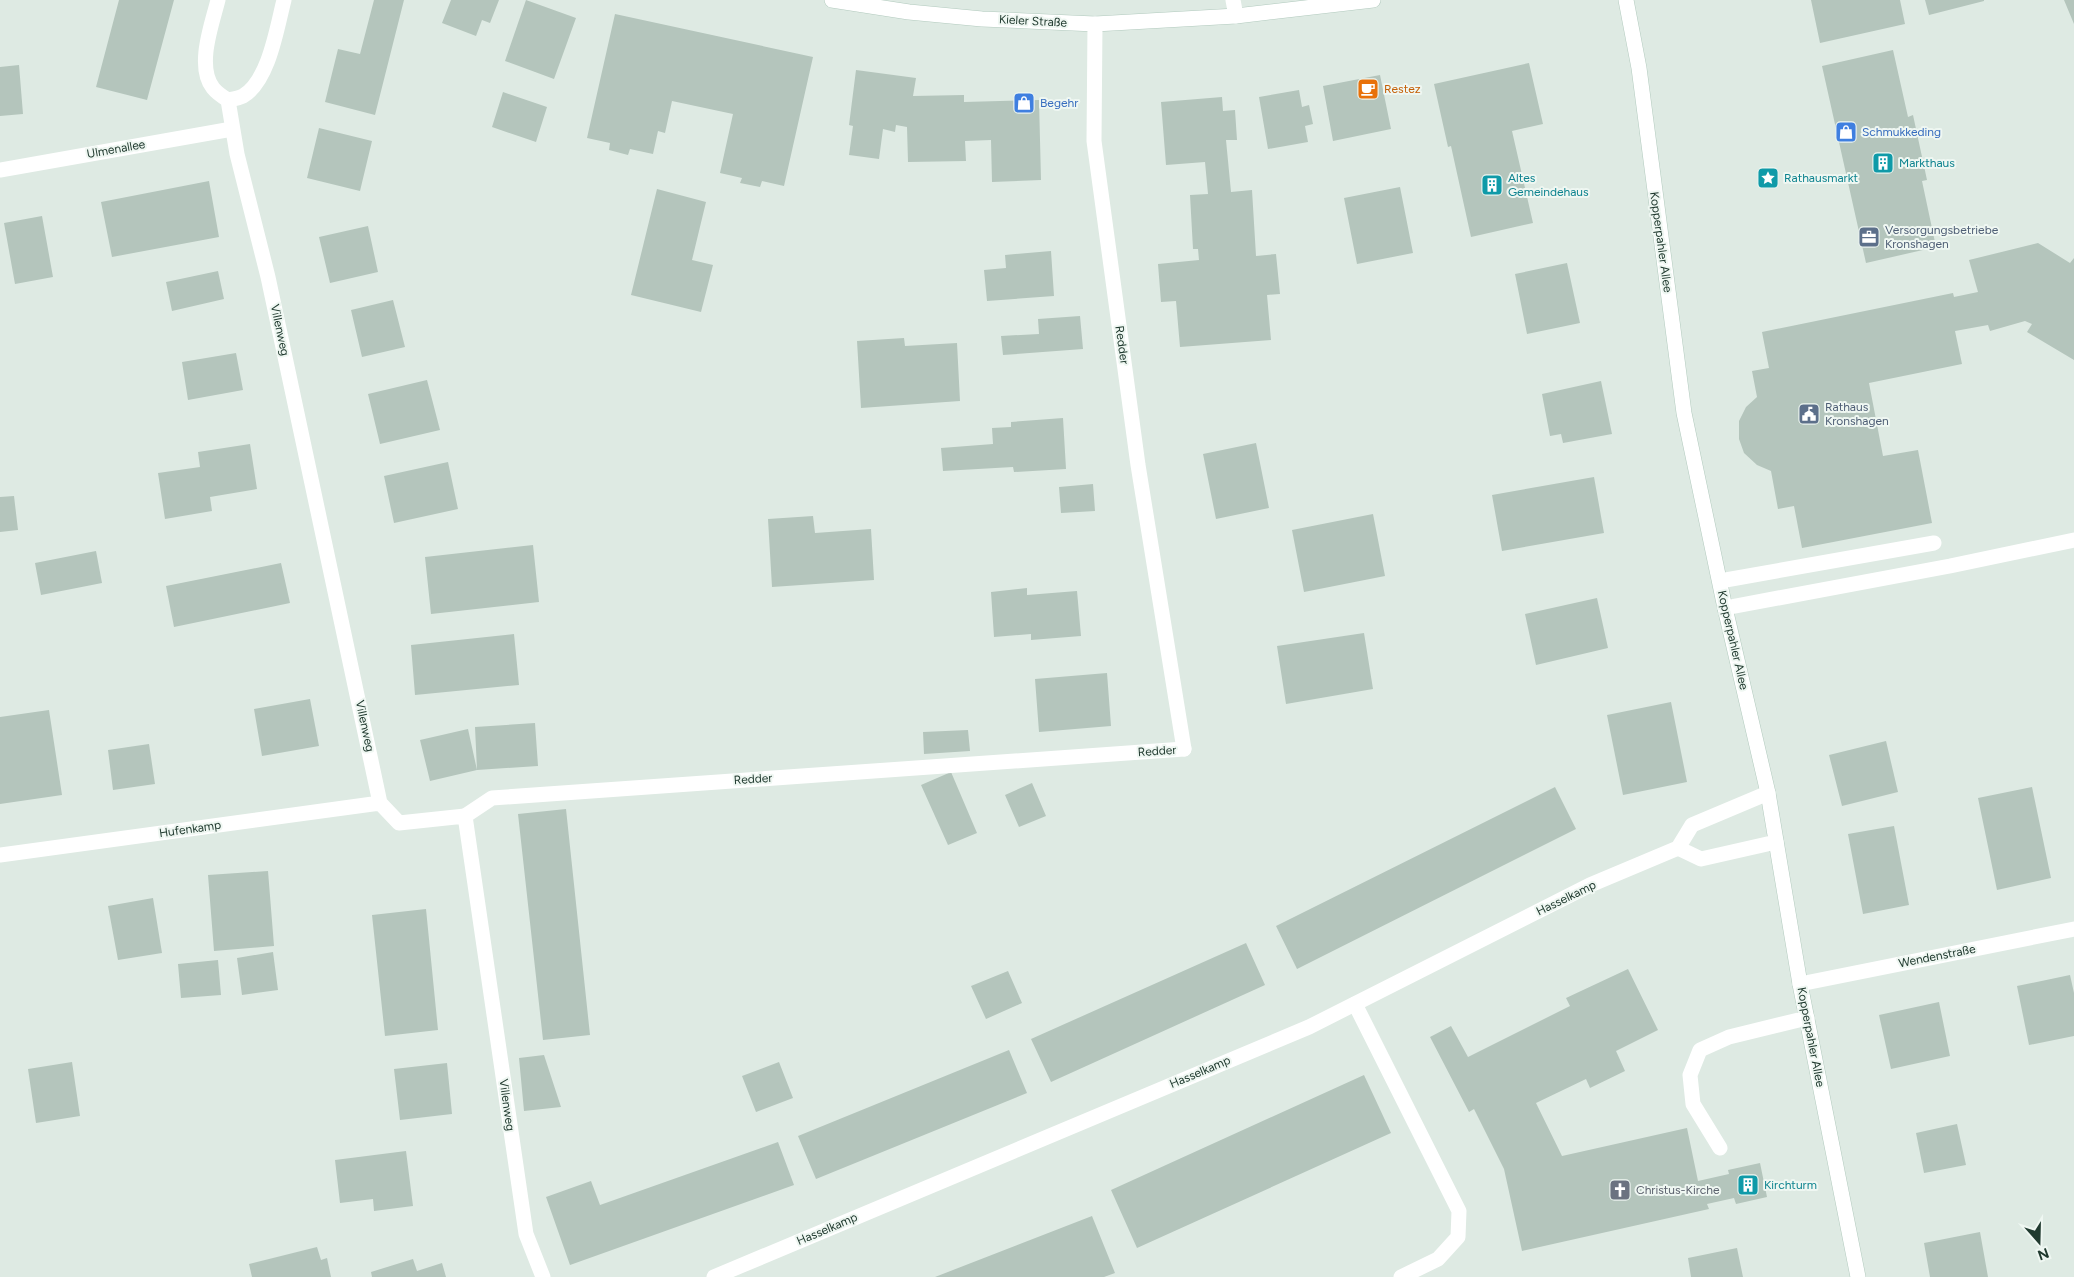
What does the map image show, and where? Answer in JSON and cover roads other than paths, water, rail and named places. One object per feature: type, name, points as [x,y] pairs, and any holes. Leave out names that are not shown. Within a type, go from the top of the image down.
[{"type":"street","points":[[218,0],[205,59],[206,74],[212,87],[228,100],[243,96],[259,80],[266,65],[284,0]]},
{"type":"street","name":"Kieler Straße","points":[[832,0],[900,11],[973,18],[1094,24],[1236,16],[1373,0]]},
{"type":"street","points":[[1233,0],[1236,16]]},
{"type":"street","name":"Kopperpahler Allee","points":[[1626,0],[1639,68],[1684,413],[1725,608],[1768,793],[1800,984],[1858,1277]]},
{"type":"street","name":"Redder","points":[[465,816],[492,798],[1184,749],[1138,465],[1094,141],[1094,24]]},
{"type":"street","name":"Villenweg","points":[[228,100],[232,129],[268,277],[380,803]]},
{"type":"street","name":"Ulmenallee","points":[[0,170],[232,129]]},
{"type":"street","points":[[1725,608],[1950,566],[2074,540]]},
{"type":"street","points":[[1720,581],[1934,543]]},
{"type":"street","points":[[1768,793],[1692,825],[1678,848],[1701,860],[1776,842]]},
{"type":"street","points":[[380,803],[399,823],[465,816]]},
{"type":"street","name":"Hufenkamp","points":[[0,855],[380,803]]},
{"type":"street","name":"Villenweg","points":[[465,816],[526,1234],[543,1277]]},
{"type":"street","name":"Hasselkamp","points":[[714,1277],[1301,1030],[1590,885],[1678,848]]},
{"type":"street","name":"Wendenstraße","points":[[1800,984],[2074,929]]},
{"type":"street","points":[[1355,1004],[1459,1211],[1458,1237],[1438,1259],[1401,1277]]},
{"type":"street","points":[[1720,1148],[1693,1104],[1690,1075],[1700,1050],[1729,1037],[1807,1018]]},
{"type":"place","name":"Restez","points":[[1368,89]]},
{"type":"place","name":"Begehr","points":[[1024,103]]},
{"type":"place","name":"Schmukkeding","points":[[1846,132]]},
{"type":"place","name":"Markthaus","points":[[1883,163]]},
{"type":"place","name":"Rathausmarkt","points":[[1768,178]]},
{"type":"place","name":"Altes Gemeindehaus","points":[[1492,185]]},
{"type":"place","name":"Versorgungsbetriebe Kronshagen","points":[[1869,237]]},
{"type":"place","name":"Rathaus Kronshagen","points":[[1809,414]]},
{"type":"place","name":"Kirchturm","points":[[1748,1185]]},
{"type":"place","name":"Christus-Kirche","points":[[1620,1190]]}]
